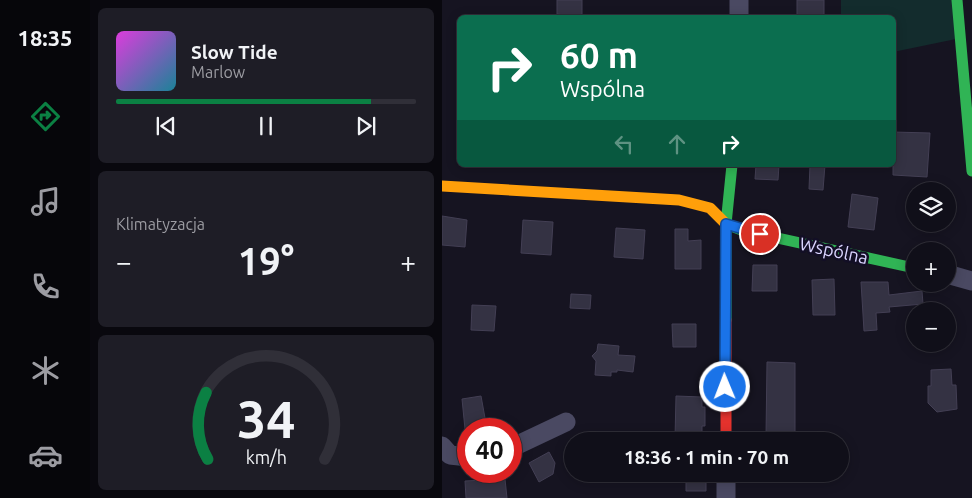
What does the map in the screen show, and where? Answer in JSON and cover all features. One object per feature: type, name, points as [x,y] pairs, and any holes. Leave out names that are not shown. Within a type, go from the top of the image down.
[{"type":"street","points":[[739,15],[740,0]]},
{"type":"street","points":[[957,0],[972,171]]},
{"type":"street","points":[[726,432],[726,224],[732,167]]},
{"type":"street","points":[[442,186],[678,200],[710,208],[726,224]]},
{"type":"street","name":"Wspólna","points":[[726,224],[741,230],[906,266]]},
{"type":"street","points":[[956,277],[972,281]]},
{"type":"street","points":[[522,443],[566,422]]},
{"type":"street","points":[[442,446],[450,455],[457,456]]},
{"type":"street","points":[[726,482],[726,498]]},
{"type":"green space","points":[[841,0],[953,0],[956,39],[896,51],[896,15],[841,15]]},
{"type":"building","points":[[557,0],[582,0],[582,15],[557,14]]},
{"type":"building","points":[[797,0],[824,0],[824,15],[797,15]]},
{"type":"building","points":[[896,132],[930,133],[927,177],[893,175],[893,167],[896,167]]},
{"type":"building","points":[[756,167],[779,167],[778,180],[755,179]]},
{"type":"building","points":[[810,167],[825,167],[823,190],[809,189]]},
{"type":"building","points":[[852,194],[878,198],[874,230],[848,227]]},
{"type":"building","points":[[442,216],[467,220],[465,247],[442,245]]},
{"type":"building","points":[[523,220],[553,222],[551,255],[521,253]]},
{"type":"building","points":[[616,228],[645,230],[643,259],[614,257]]},
{"type":"building","points":[[675,229],[688,229],[688,241],[701,240],[701,269],[675,269]]},
{"type":"building","points":[[753,265],[777,265],[777,291],[752,291]]},
{"type":"building","points":[[834,279],[835,315],[813,315],[812,280]]},
{"type":"building","points":[[861,282],[888,282],[889,295],[922,292],[923,302],[906,302],[906,306],[889,307],[890,312],[876,313],[877,330],[864,331]]},
{"type":"building","points":[[571,294],[591,295],[590,309],[570,308]]},
{"type":"building","points":[[472,305],[496,306],[494,331],[471,330]]},
{"type":"building","points":[[672,324],[696,324],[696,347],[673,347]]},
{"type":"building","points":[[598,344],[619,346],[618,355],[635,356],[633,372],[617,370],[617,372],[611,372],[611,376],[595,375],[596,361],[592,356],[597,351]]},
{"type":"building","points":[[767,362],[795,363],[795,432],[766,432]]},
{"type":"building","points":[[951,369],[952,385],[956,385],[957,409],[937,412],[928,403],[928,386],[931,386],[931,370]]},
{"type":"building","points":[[481,396],[485,418],[464,418],[462,399]]},
{"type":"building","points":[[676,396],[702,397],[702,407],[705,407],[705,426],[702,426],[702,432],[675,432]]},
{"type":"building","points":[[549,452],[555,463],[553,474],[539,482],[529,463]]},
{"type":"building","points":[[686,482],[706,482],[706,491],[686,491]]},
{"type":"building","points":[[465,483],[505,483],[507,498],[466,498]]},
{"type":"traffic: fast","points":[[957,0],[972,171]]},
{"type":"traffic: fast","points":[[726,320],[726,224],[732,167]]},
{"type":"traffic: fast","points":[[726,224],[741,230],[906,266]]},
{"type":"traffic: slow","points":[[442,186],[679,200],[710,208],[726,224]]},
{"type":"traffic: jam","points":[[726,320],[726,432]]},
{"type":"route","points":[[725,387],[726,224],[741,230],[760,234]]}]
